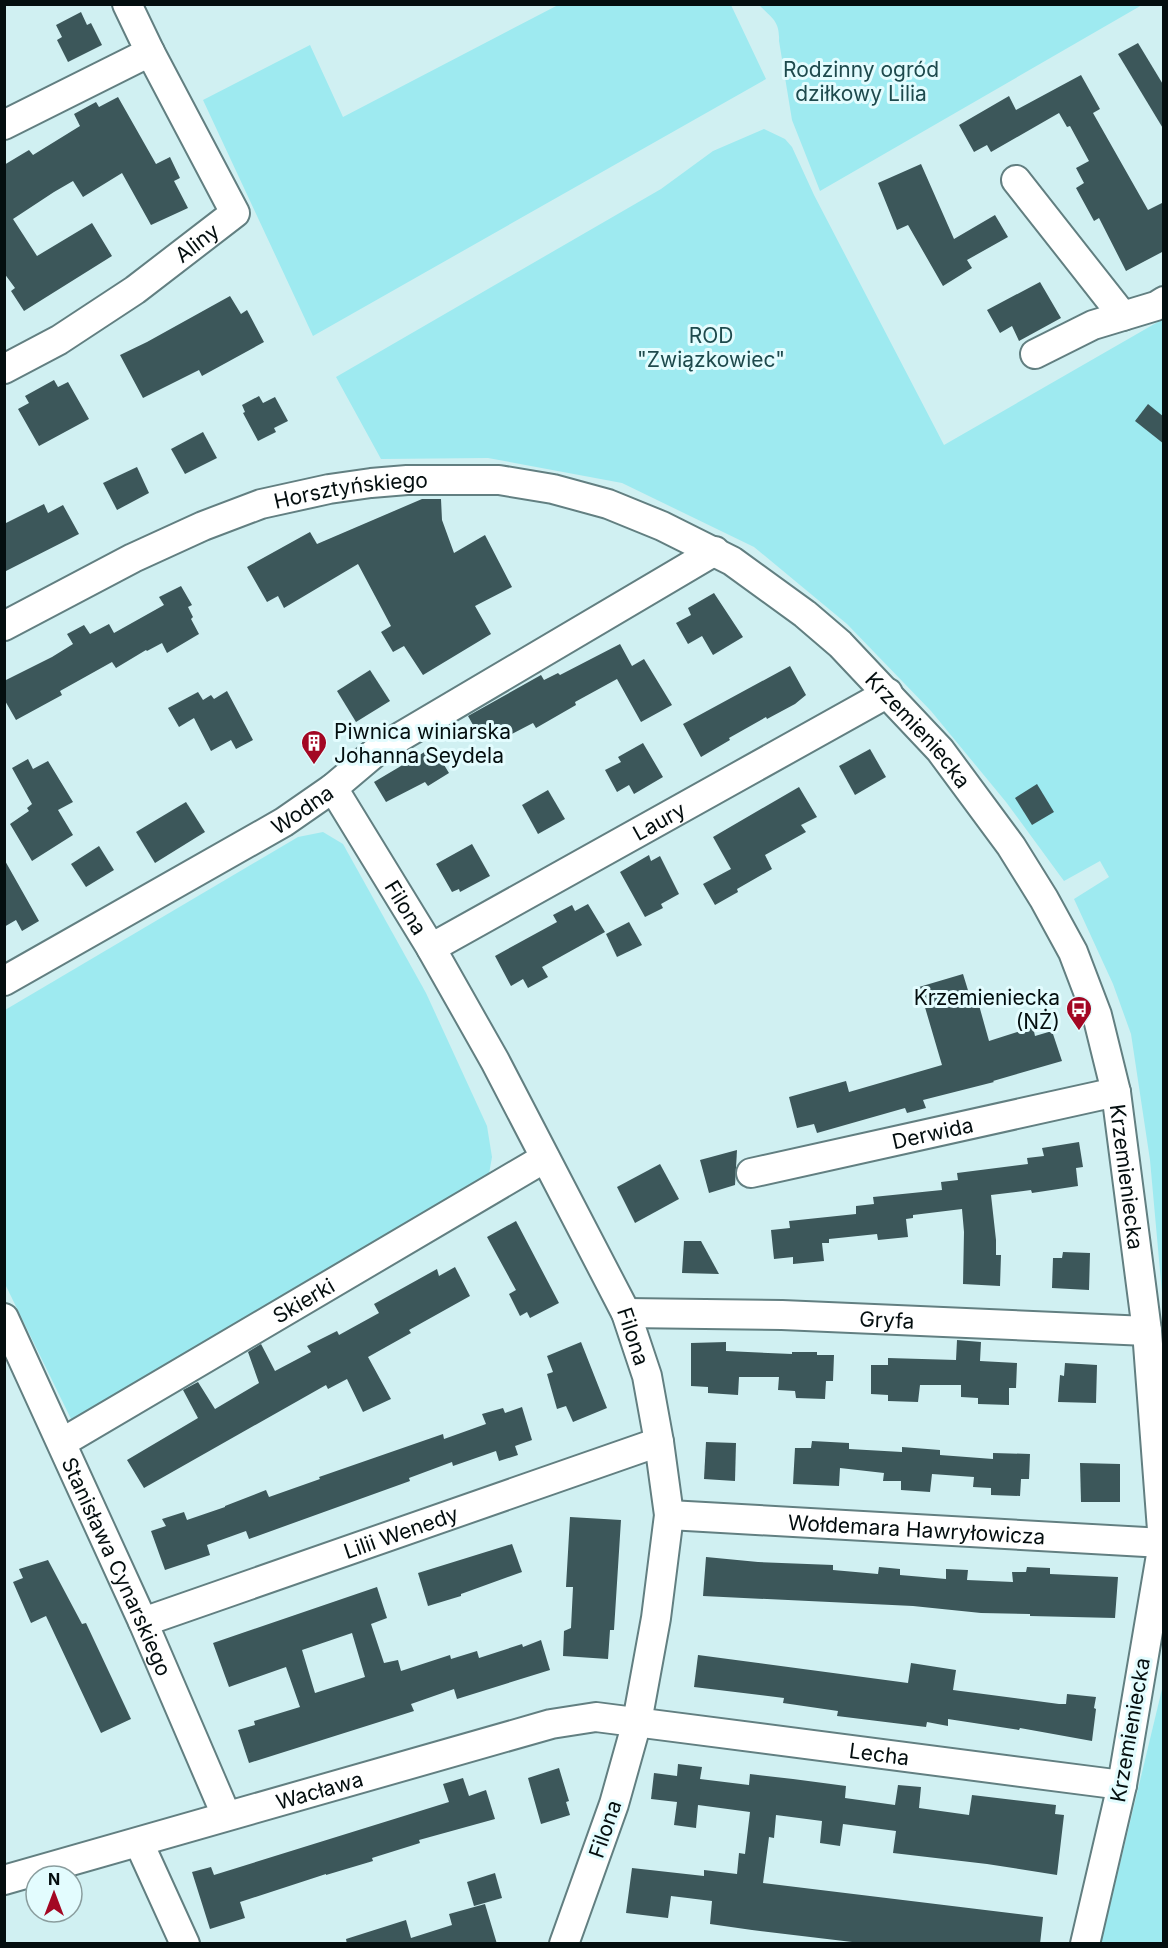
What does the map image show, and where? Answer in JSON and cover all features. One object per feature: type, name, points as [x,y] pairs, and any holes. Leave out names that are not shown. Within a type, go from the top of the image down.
[{"type":"street","points":[[4,125],[150,52],[127,4]]},
{"type":"street","name":"Aliny","points":[[4,369],[59,340],[135,290],[235,213],[150,52]]},
{"type":"street","points":[[1016,180],[1123,316]]},
{"type":"street","points":[[1035,354],[1093,326],[1156,306],[1164,301]]},
{"type":"street","name":"Horsztyńskiego","points":[[4,626],[133,558],[203,526],[261,504],[329,489],[371,483],[407,480],[499,480],[553,489],[608,504],[715,551]]},
{"type":"street","name":"Krzemieniecka","points":[[715,551],[754,576],[805,614],[840,644],[937,746],[974,793],[1044,899],[1073,952],[1098,1015],[1116,1092],[1147,1331],[1163,1543],[1122,1785],[1085,1944]]},
{"type":"street","name":"Wodna","points":[[4,981],[284,822],[333,788],[378,750],[715,551]]},
{"type":"street","name":"Laury","points":[[430,948],[888,693]]},
{"type":"street","name":"Filona","points":[[333,788],[495,1061],[626,1313],[647,1376],[669,1515],[657,1618],[637,1722],[614,1804],[567,1943]]},
{"type":"street","name":"Derwida","points":[[751,1173],[1116,1092]]},
{"type":"street","name":"Skierki","points":[[63,1442],[545,1158]]},
{"type":"street","name":"Gryfa","points":[[626,1313],[782,1315],[1147,1331]]},
{"type":"street","name":"Stanisława Cynarskiego","points":[[4,1318],[63,1442],[226,1815]]},
{"type":"street","name":"Lilii Wenedy","points":[[143,1622],[659,1442]]},
{"type":"street","name":"Wołdemara Hawryłowicza","points":[[669,1515],[1163,1543]]},
{"type":"street","name":"Wacława","points":[[4,1880],[551,1724],[596,1717],[637,1722]]},
{"type":"street","name":"Lecha","points":[[637,1722],[1122,1785]]},
{"type":"street","points":[[139,1843],[185,1944]]},
{"type":"green space","points":[[560,4],[731,5],[766,79],[313,336],[203,100],[310,45],[343,117]]},
{"type":"green space","name":"Rodzinny ogród dziłkowy Lilia","points":[[759,5],[1142,5],[820,191],[792,120],[777,24]]},
{"type":"green space","name":"ROD \"Związkowiec\"","points":[[764,129],[785,139],[792,147],[814,195],[944,445],[1163,319],[1163,1304],[1150,1160],[1131,1034],[1113,984],[1074,899],[1109,877],[1100,861],[1064,881],[1006,802],[931,711],[847,624],[754,547],[622,483],[488,458],[381,459],[336,377],[661,189],[713,151]]},
{"type":"green space","points":[[323,832],[343,844],[426,993],[487,1126],[492,1157],[489,1174],[73,1423],[5,1284],[5,1010],[298,837]]},
{"type":"green space","points":[[1163,1685],[1163,1943],[1101,1943]]},
{"type":"building","points":[[81,12],[87,25],[91,23],[102,45],[68,62],[57,40],[62,37],[56,25]]},
{"type":"building","points":[[1138,43],[1164,86],[1164,130],[1118,54]]},
{"type":"building","points":[[1081,75],[1100,109],[1093,113],[1148,210],[1164,202],[1164,251],[1126,271],[1099,218],[1094,221],[1076,188],[1084,183],[1076,168],[1089,161],[1070,126],[1067,127],[1059,113],[991,152],[987,145],[974,152],[959,125],[1009,96],[1016,110]]},
{"type":"building","points":[[118,97],[156,164],[170,157],[180,178],[174,181],[188,208],[151,225],[122,173],[83,197],[73,181],[54,192],[13,219],[37,256],[92,223],[112,256],[24,311],[11,291],[15,288],[4,273],[4,165],[29,150],[33,155],[80,126],[74,114],[96,102],[99,107]]},
{"type":"building","points":[[921,164],[954,239],[995,215],[1008,237],[967,260],[972,268],[943,286],[908,225],[897,230],[878,183]]},
{"type":"building","points":[[1040,282],[1061,318],[1019,341],[1012,326],[1000,333],[987,310]]},
{"type":"building","points":[[230,296],[241,314],[247,310],[264,342],[202,376],[199,370],[143,398],[120,355]]},
{"type":"building","points":[[54,380],[58,387],[68,382],[89,419],[39,446],[18,409],[29,403],[25,396]]},
{"type":"building","points":[[259,396],[263,403],[275,397],[288,421],[274,428],[276,432],[258,441],[243,413],[245,412],[242,405]]},
{"type":"building","points":[[1148,404],[1164,417],[1164,444],[1135,421]]},
{"type":"building","points":[[203,432],[217,458],[185,474],[171,449]]},
{"type":"building","points":[[137,467],[149,493],[117,510],[103,483]]},
{"type":"building","points":[[422,499],[441,499],[442,520],[454,553],[485,535],[512,587],[475,606],[491,634],[423,675],[404,646],[393,652],[381,632],[391,626],[358,564],[284,608],[278,596],[267,602],[247,567],[310,532],[317,544]]},
{"type":"building","points":[[44,504],[48,513],[63,505],[79,534],[4,572],[4,524]]},
{"type":"building","points":[[181,586],[192,605],[188,607],[199,634],[167,653],[162,643],[116,668],[112,662],[60,691],[62,695],[16,720],[4,699],[4,681],[73,644],[67,634],[84,625],[90,634],[109,624],[114,633],[164,605],[159,597]]},
{"type":"building","points":[[714,593],[743,637],[713,655],[702,636],[688,644],[676,623],[691,615],[688,608]]},
{"type":"building","points":[[620,644],[632,666],[644,659],[672,705],[641,722],[617,679],[575,702],[576,705],[536,728],[533,723],[506,737],[490,737],[482,741],[468,716],[541,675],[544,680],[558,673],[560,675]]},
{"type":"building","points":[[790,666],[806,695],[795,704],[767,719],[766,717],[701,757],[683,724]]},
{"type":"building","points":[[370,670],[390,701],[356,722],[337,691]]},
{"type":"building","points":[[227,691],[253,740],[236,749],[231,740],[211,751],[194,718],[179,727],[168,708],[198,692],[203,700],[211,695],[214,699]]},
{"type":"building","points":[[643,743],[663,777],[634,794],[629,785],[617,792],[605,770],[621,762],[618,757]]},
{"type":"building","points":[[433,747],[449,773],[428,786],[425,782],[386,802],[374,782]]},
{"type":"building","points":[[870,749],[886,777],[855,795],[839,766]]},
{"type":"building","points":[[28,759],[33,769],[48,761],[73,802],[58,810],[73,835],[32,861],[10,824],[29,811],[27,808],[32,804],[12,768]]},
{"type":"building","points":[[1037,784],[1054,812],[1032,825],[1015,798]]},
{"type":"building","points":[[799,787],[817,817],[801,825],[806,832],[765,855],[772,869],[715,905],[703,884],[731,869],[713,837]]},
{"type":"building","points":[[548,790],[565,819],[538,834],[522,805]]},
{"type":"building","points":[[186,802],[205,832],[155,863],[136,832]]},
{"type":"building","points":[[472,844],[490,876],[460,892],[459,889],[452,892],[436,864]]},
{"type":"building","points":[[99,846],[114,870],[86,887],[71,864]]},
{"type":"building","points":[[649,855],[651,861],[660,856],[679,894],[661,904],[663,908],[645,917],[620,872]]},
{"type":"building","points":[[4,859],[39,921],[22,931],[16,920],[4,927]]},
{"type":"building","points":[[588,904],[605,932],[542,967],[548,977],[528,988],[523,979],[511,986],[495,956],[557,922],[553,915],[572,905],[575,911]]},
{"type":"building","points":[[629,922],[642,945],[617,957],[606,934]]},
{"type":"building","points":[[963,974],[971,1000],[977,998],[989,1041],[1033,1027],[1035,1036],[1052,1031],[1062,1061],[994,1082],[923,1100],[926,1108],[907,1113],[905,1108],[817,1133],[814,1124],[797,1128],[789,1097],[846,1081],[849,1092],[942,1065],[919,987]]},
{"type":"building","points":[[1079,1142],[1083,1167],[1076,1168],[1078,1186],[1032,1193],[1031,1190],[991,1195],[996,1255],[1001,1255],[1000,1286],[963,1284],[962,1209],[913,1215],[913,1218],[906,1219],[908,1237],[878,1240],[877,1234],[829,1239],[829,1243],[822,1243],[824,1261],[793,1264],[793,1257],[774,1259],[771,1230],[790,1228],[789,1221],[856,1214],[856,1206],[874,1204],[873,1197],[942,1190],[941,1182],[958,1180],[957,1173],[1028,1164],[1027,1158],[1044,1156],[1042,1148]]},
{"type":"building","points":[[737,1150],[735,1185],[709,1193],[700,1160]]},
{"type":"building","points":[[660,1164],[679,1199],[635,1223],[617,1187]]},
{"type":"building","points":[[516,1221],[559,1303],[530,1318],[527,1312],[520,1316],[509,1294],[516,1290],[487,1237]]},
{"type":"building","points":[[684,1241],[701,1241],[719,1274],[682,1273]]},
{"type":"building","points":[[1063,1252],[1090,1253],[1089,1290],[1052,1288],[1053,1258],[1062,1258]]},
{"type":"building","points":[[455,1267],[470,1296],[409,1330],[411,1333],[368,1357],[391,1399],[363,1412],[347,1379],[328,1389],[326,1385],[144,1488],[127,1460],[198,1418],[183,1390],[198,1382],[215,1409],[259,1383],[248,1352],[261,1344],[275,1371],[311,1352],[307,1346],[337,1331],[339,1335],[379,1313],[374,1304],[437,1269],[439,1276]]},
{"type":"building","points":[[957,1340],[981,1342],[980,1361],[1017,1363],[1016,1388],[1009,1388],[1009,1405],[978,1404],[978,1398],[961,1397],[961,1385],[920,1385],[918,1402],[888,1401],[888,1395],[871,1394],[871,1365],[888,1365],[888,1358],[956,1360]]},
{"type":"building","points":[[581,1342],[607,1408],[573,1422],[566,1406],[557,1409],[547,1374],[553,1372],[547,1356]]},
{"type":"building","points":[[726,1342],[726,1351],[792,1354],[792,1352],[817,1352],[817,1355],[834,1355],[833,1381],[826,1381],[825,1399],[796,1398],[795,1391],[778,1390],[779,1377],[739,1377],[738,1395],[708,1393],[708,1387],[691,1386],[691,1343]]},
{"type":"building","points":[[1065,1363],[1097,1365],[1096,1403],[1058,1402],[1060,1375],[1064,1376]]},
{"type":"building","points":[[522,1407],[532,1440],[515,1446],[518,1455],[499,1461],[496,1451],[453,1466],[452,1462],[409,1478],[410,1481],[249,1539],[246,1531],[207,1545],[210,1555],[165,1570],[151,1531],[166,1526],[162,1519],[184,1512],[187,1520],[266,1490],[269,1497],[443,1434],[444,1439],[486,1424],[482,1414],[503,1408],[505,1413]]},
{"type":"building","points":[[812,1441],[849,1443],[849,1449],[902,1452],[902,1447],[940,1450],[940,1455],[993,1459],[993,1453],[1030,1454],[1029,1479],[1021,1479],[1020,1496],[991,1495],[991,1488],[973,1487],[974,1477],[932,1474],[930,1492],[901,1490],[901,1481],[883,1481],[884,1473],[840,1468],[839,1486],[793,1484],[795,1448],[811,1448]]},
{"type":"building","points":[[706,1442],[736,1443],[735,1481],[704,1479]]},
{"type":"building","points":[[1080,1463],[1120,1464],[1120,1502],[1081,1502]]},
{"type":"building","points":[[570,1517],[621,1520],[614,1630],[610,1630],[608,1659],[563,1656],[564,1631],[571,1628],[573,1587],[566,1587]]},
{"type":"building","points":[[512,1544],[522,1572],[461,1594],[461,1596],[428,1606],[418,1573]]},
{"type":"building","points":[[706,1557],[833,1565],[833,1570],[878,1574],[879,1567],[900,1569],[900,1575],[946,1579],[946,1569],[968,1570],[967,1580],[1013,1582],[1012,1572],[1026,1572],[1027,1567],[1050,1568],[1050,1574],[1118,1577],[1115,1618],[1030,1616],[1030,1614],[981,1613],[913,1606],[703,1596]]},
{"type":"building","points":[[48,1560],[82,1624],[86,1623],[131,1719],[101,1733],[46,1616],[31,1623],[13,1582],[23,1578],[19,1569]]},
{"type":"building","points":[[377,1587],[387,1618],[371,1624],[384,1663],[398,1660],[401,1671],[450,1655],[451,1659],[477,1651],[479,1658],[541,1640],[550,1670],[457,1699],[454,1689],[411,1704],[414,1711],[249,1763],[238,1730],[255,1725],[254,1721],[300,1707],[286,1667],[229,1687],[213,1643]],"holes":[[[352,1633],[365,1677],[315,1693],[302,1650]]]},
{"type":"building","points":[[698,1655],[908,1683],[911,1663],[956,1670],[953,1690],[1059,1704],[1066,1704],[1067,1694],[1096,1697],[1092,1741],[1020,1728],[1019,1730],[948,1719],[948,1726],[927,1722],[926,1727],[837,1716],[838,1711],[783,1703],[784,1698],[694,1687]]},
{"type":"building","points":[[678,1764],[702,1767],[700,1779],[749,1785],[750,1774],[846,1786],[845,1798],[895,1805],[898,1785],[921,1787],[919,1808],[969,1815],[972,1795],[1056,1805],[1055,1814],[1064,1815],[1057,1875],[893,1853],[896,1831],[843,1824],[840,1846],[820,1843],[822,1821],[776,1815],[774,1838],[769,1837],[763,1883],[1043,1917],[1040,1944],[869,1944],[752,1930],[710,1924],[712,1901],[671,1896],[668,1918],[626,1913],[632,1868],[704,1876],[704,1870],[737,1874],[739,1853],[745,1854],[750,1812],[698,1805],[696,1828],[674,1825],[677,1802],[651,1799],[654,1773],[677,1776]]},
{"type":"building","points":[[559,1768],[569,1801],[566,1802],[570,1815],[541,1824],[528,1778]]},
{"type":"building","points":[[463,1778],[469,1796],[486,1790],[495,1819],[419,1840],[420,1843],[372,1858],[373,1861],[240,1902],[245,1918],[210,1929],[192,1872],[211,1867],[214,1875],[449,1802],[443,1784]]},
{"type":"building","points":[[495,1873],[502,1898],[474,1906],[467,1882]]},
{"type":"building","points":[[485,1904],[497,1944],[347,1944],[346,1939],[406,1920],[411,1938],[452,1925],[449,1914]]},
{"type":"place","name":"Piwnica winiarska Johanna Seydela","points":[[314,766]]},
{"type":"place","name":"Krzemieniecka (NŻ)","points":[[1079,1032]]}]
